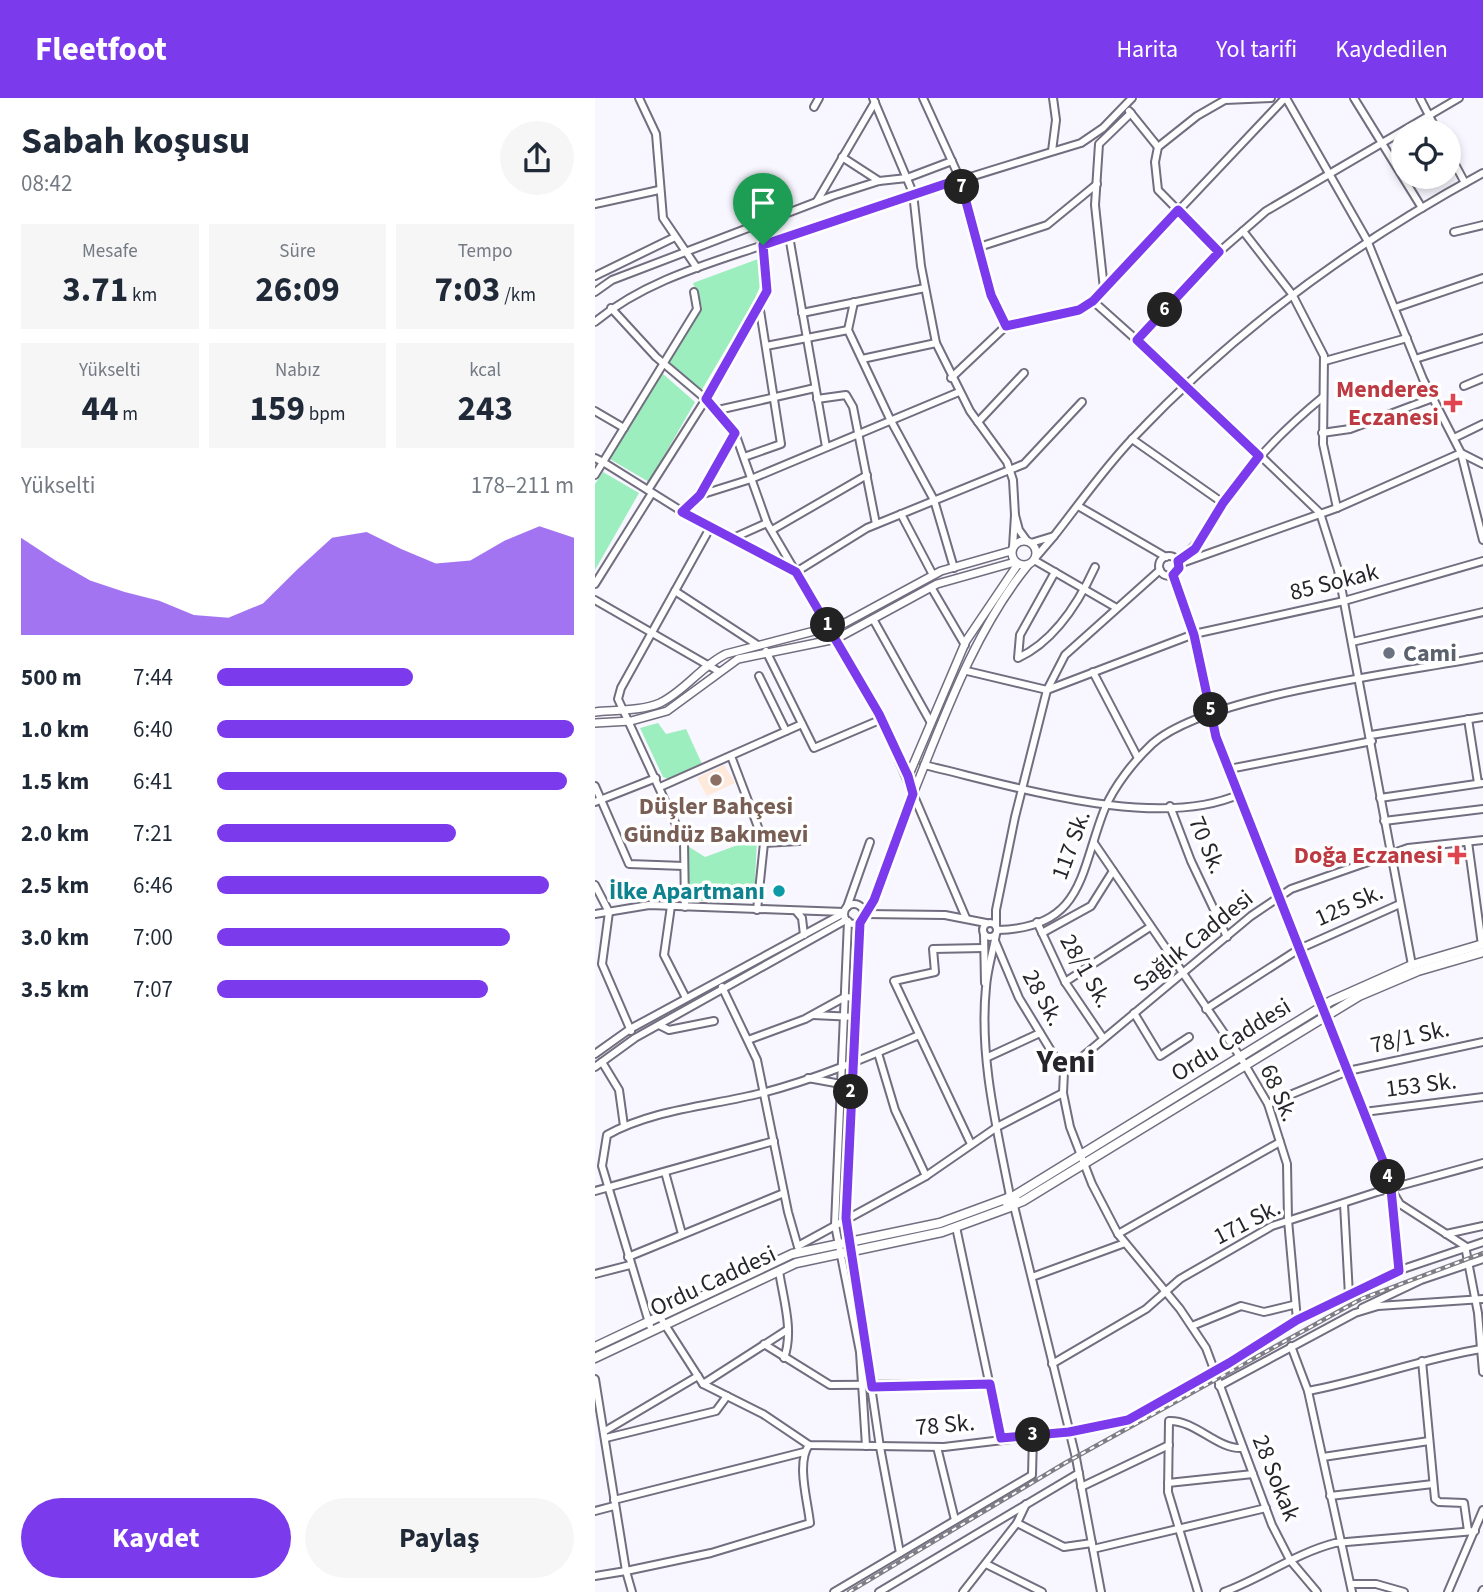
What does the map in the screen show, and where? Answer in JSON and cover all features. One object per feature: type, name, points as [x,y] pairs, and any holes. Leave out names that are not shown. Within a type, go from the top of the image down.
[{"type":"main road","name":"Ordu Caddesi","points":[[662,1321],[796,1262],[837,1248],[940,1223],[1012,1201],[1080,1156],[1324,1010],[1412,965],[1483,947]]},
{"type":"main road","name":"Ordu Caddesi","points":[[851,1245],[956,1227],[1012,1201],[1083,1165],[1247,1066],[1324,1010],[1483,947]]},
{"type":"main road","name":"Ordu Caddesi","points":[[595,1357],[799,1249],[837,1248]]},
{"type":"main road","name":"Ordu Caddesi","points":[[595,1347],[650,1327]]},
{"type":"street","points":[[639,98],[656,134],[660,212],[697,268]]},
{"type":"street","points":[[814,107],[819,98]]},
{"type":"street","points":[[923,98],[960,179],[991,295],[1006,326]]},
{"type":"street","points":[[1052,151],[1056,120],[1053,98]]},
{"type":"street","points":[[595,322],[611,308],[662,280],[913,193],[1081,143],[1132,98]]},
{"type":"street","points":[[1219,252],[1158,190],[1155,162],[1158,147],[1197,116],[1225,99],[1272,98]]},
{"type":"street","points":[[951,378],[1006,326],[1079,310],[1093,301],[1286,98],[1367,240],[1415,359],[1461,453],[1483,540]]},
{"type":"street","points":[[1354,98],[1422,208]]},
{"type":"street","points":[[1420,98],[1431,119]]},
{"type":"street","points":[[1137,340],[1219,252],[1266,211],[1459,98]]},
{"type":"street","points":[[817,201],[874,100]]},
{"type":"street","points":[[874,100],[913,193],[925,288],[936,343],[959,392],[1007,461],[1011,471],[1019,530],[1036,549],[1033,561]]},
{"type":"street","points":[[1126,106],[1158,147]]},
{"type":"street","points":[[1104,289],[1095,205],[1099,144],[1131,113]]},
{"type":"street","points":[[842,158],[879,181]]},
{"type":"street","points":[[595,292],[612,280],[817,201],[879,181],[907,178],[952,161]]},
{"type":"street","points":[[900,1553],[880,1447],[846,1218],[860,923],[874,900],[925,765],[985,634],[1033,561],[1132,439],[1212,359],[1292,294],[1367,240],[1483,175]]},
{"type":"street","points":[[1461,176],[1465,183]]},
{"type":"street","points":[[979,247],[1047,225],[1097,184]]},
{"type":"street","points":[[595,204],[659,190]]},
{"type":"street","points":[[1454,232],[1483,225]]},
{"type":"street","points":[[1243,231],[1292,294],[1325,361],[1322,433],[1328,477],[1336,508]]},
{"type":"street","points":[[789,236],[825,447]]},
{"type":"street","points":[[595,276],[675,237]]},
{"type":"street","points":[[595,584],[767,291],[763,245]]},
{"type":"street","points":[[1395,308],[1483,278]]},
{"type":"street","points":[[802,313],[925,288]]},
{"type":"street","points":[[595,475],[697,309],[694,292]]},
{"type":"street","points":[[1093,301],[1187,384],[1320,513],[1344,601],[1412,965]]},
{"type":"street","points":[[854,302],[848,330],[890,419],[934,500],[954,568]]},
{"type":"street","points":[[744,457],[781,443],[759,304]]},
{"type":"street","points":[[611,308],[663,364],[718,410],[735,433],[767,523],[882,719],[969,920]]},
{"type":"street","points":[[766,346],[848,330]]},
{"type":"street","points":[[1325,361],[1407,338]]},
{"type":"street","points":[[1415,359],[1483,338]]},
{"type":"street","points":[[862,359],[936,343]]},
{"type":"street","points":[[978,422],[1024,373]]},
{"type":"street","points":[[1464,386],[1483,378]]},
{"type":"street","points":[[718,410],[815,388]]},
{"type":"street","points":[[700,495],[751,479],[959,392]]},
{"type":"street","points":[[817,399],[846,395],[857,419],[876,524]]},
{"type":"street","points":[[1322,397],[1289,424],[1259,456],[1223,503],[1195,549],[1179,563],[1173,575],[1194,635],[1216,737],[1364,1112],[1391,1189],[1399,1205],[1465,1246],[1479,1300],[1483,1372]]},
{"type":"street","points":[[1322,433],[1350,429],[1433,398]]},
{"type":"street","points":[[796,572],[876,524],[1024,464],[1082,402]]},
{"type":"street","points":[[595,411],[624,428]]},
{"type":"street","points":[[1454,438],[1483,425]]},
{"type":"street","points":[[682,512],[700,495],[735,433]]},
{"type":"street","points":[[1132,439],[1223,503]]},
{"type":"street","points":[[1078,506],[1179,563],[1336,508],[1461,453]]},
{"type":"street","points":[[1461,453],[1483,464]]},
{"type":"street","points":[[595,458],[710,528],[796,572]]},
{"type":"street","points":[[772,530],[867,475]]},
{"type":"street","points":[[901,514],[933,575]]},
{"type":"street","points":[[908,776],[965,645],[1016,563],[1012,549],[1015,515]]},
{"type":"street","points":[[731,539],[767,523]]},
{"type":"street","points":[[685,907],[684,842],[631,721],[618,699],[621,688],[710,528]]},
{"type":"street","points":[[595,712],[663,701],[707,665],[726,654],[756,644],[830,628],[933,575],[1012,549],[1019,542],[1054,536]]},
{"type":"street","points":[[986,985],[996,932],[996,910],[1021,788],[1047,690],[1065,655],[1115,607],[1160,570],[1161,561],[1166,557]]},
{"type":"street","points":[[595,723],[631,721],[667,711],[718,671],[738,659],[766,651],[836,639],[931,587],[1016,563],[1033,561],[1115,607]]},
{"type":"street","name":"85 Sokak","points":[[1047,690],[1194,635],[1344,601],[1483,561]]},
{"type":"street","points":[[1055,572],[1020,635],[1018,658],[1039,645],[1075,606],[1095,567]]},
{"type":"street","points":[[1160,570],[1166,576],[1173,575]]},
{"type":"street","points":[[931,587],[965,645]]},
{"type":"street","points":[[675,591],[756,644]]},
{"type":"street","points":[[595,600],[718,671]]},
{"type":"street","points":[[1352,642],[1483,612]]},
{"type":"street","points":[[873,619],[930,721]]},
{"type":"street","points":[[766,651],[814,748],[882,719]]},
{"type":"street","name":"117 Sk.","points":[[846,915],[856,903],[865,913],[910,913],[969,920],[985,927],[990,937],[996,932],[1037,922],[1065,907],[1080,886],[1106,807],[1138,758],[1155,741],[1212,713],[1262,699],[1483,657]]},
{"type":"street","points":[[954,668],[1047,690]]},
{"type":"street","points":[[1093,672],[1138,758]]},
{"type":"street","points":[[759,676],[786,731]]},
{"type":"street","points":[[1229,769],[1483,717]]},
{"type":"street","points":[[1380,797],[1481,783],[1468,719]]},
{"type":"street","points":[[660,787],[802,724]]},
{"type":"street","points":[[731,756],[764,844],[757,910]]},
{"type":"street","points":[[925,765],[1106,807],[1223,802],[1240,794]]},
{"type":"street","points":[[598,801],[656,778]]},
{"type":"street","points":[[595,786],[598,801],[629,864],[684,866]]},
{"type":"street","name":"70 Sk.","points":[[1170,806],[1191,861],[1227,936]]},
{"type":"street","points":[[1384,821],[1483,809]]},
{"type":"street","name":"Sağlık Caddesi","points":[[1064,1072],[1227,936],[1291,889],[1408,848],[1483,840]]},
{"type":"street","points":[[764,844],[799,841]]},
{"type":"street","points":[[866,1446],[860,1352],[837,1248],[835,1225],[846,915],[870,842]]},
{"type":"street","points":[[1468,842],[1483,947]]},
{"type":"street","name":"68 Sk.","points":[[1094,843],[1181,975],[1247,1066],[1268,1104],[1287,1164],[1293,1305],[1297,1320]]},
{"type":"street","points":[[1042,933],[1091,906],[1113,871]]},
{"type":"street","points":[[595,885],[609,912],[602,964],[635,1038]]},
{"type":"street","name":"125 Sk.","points":[[1206,1009],[1299,949],[1400,904]]},
{"type":"street","points":[[595,914],[649,905],[846,915],[860,923]]},
{"type":"street","points":[[671,906],[664,955],[686,998]]},
{"type":"street","points":[[996,910],[985,927],[983,948],[988,1057],[997,1127],[1012,1201],[1079,1473],[1101,1592]]},
{"type":"street","points":[[797,912],[803,918],[804,935]]},
{"type":"street","points":[[595,1055],[630,1029],[718,979],[846,915]]},
{"type":"street","points":[[595,1067],[635,1038],[846,915]]},
{"type":"street","name":"28/1 Sk.","points":[[1037,922],[1065,982],[1103,1038]]},
{"type":"street","points":[[985,927],[996,932]]},
{"type":"street","points":[[1065,982],[1150,927]]},
{"type":"street","name":"28 Sk.","points":[[996,932],[1019,998],[1064,1072]]},
{"type":"street","points":[[971,1144],[894,981],[935,972],[933,949],[983,948]]},
{"type":"street","points":[[595,970],[602,964]]},
{"type":"street","points":[[718,979],[757,1060],[784,1193],[799,1249],[846,1218],[926,1176],[997,1127],[1063,1093]]},
{"type":"street","points":[[748,1040],[845,997],[856,998]]},
{"type":"street","points":[[1134,1013],[1160,1056],[1189,1037]]},
{"type":"street","points":[[811,1014],[855,1017]]},
{"type":"street","points":[[659,1025],[669,1030],[714,1021]]},
{"type":"street","points":[[988,1057],[1040,1033]]},
{"type":"street","points":[[650,1327],[602,1166],[607,1135],[644,1118],[765,1093],[853,1064],[919,1035]]},
{"type":"street","name":"78/1 Sk.","points":[[1268,1104],[1348,1071],[1483,1042]]},
{"type":"street","points":[[877,1053],[895,1110],[926,1176]]},
{"type":"street","points":[[602,1062],[619,1090],[624,1126]]},
{"type":"street","name":"28 Sokak","points":[[1064,1072],[1063,1093],[1070,1127],[1083,1165],[1118,1234],[1192,1326],[1216,1370],[1219,1386],[1253,1475],[1290,1560],[1317,1592]]},
{"type":"street","points":[[807,1078],[841,1084]]},
{"type":"street","name":"153 Sk.","points":[[1364,1112],[1483,1097]]},
{"type":"street","points":[[595,1191],[774,1141]]},
{"type":"street","points":[[1118,1234],[1280,1142]]},
{"type":"street","name":"171 Sk.","points":[[1052,1364],[1146,1309],[1180,1279],[1288,1220],[1483,1163]]},
{"type":"street","points":[[665,1172],[682,1234]]},
{"type":"street","points":[[1391,1189],[1399,1271]]},
{"type":"street","points":[[595,1274],[629,1261],[682,1234],[784,1193]]},
{"type":"street","points":[[1344,1204],[1349,1295]]},
{"type":"street","points":[[1446,1234],[1483,1226]]},
{"type":"street","points":[[956,1227],[1001,1438]]},
{"type":"street","name":"78 Sk.","points":[[809,1445],[937,1447],[1069,1432],[1128,1420],[1297,1320],[1399,1271],[1483,1241]]},
{"type":"street","points":[[1032,1277],[1125,1243]]},
{"type":"street","points":[[1219,1386],[1384,1295],[1483,1259]]},
{"type":"street","points":[[779,1271],[787,1329],[784,1357]]},
{"type":"street","points":[[1355,1313],[1378,1306],[1479,1300]]},
{"type":"street","points":[[1192,1326],[1241,1306],[1264,1312],[1293,1305]]},
{"type":"street","points":[[595,1511],[614,1503],[804,1452],[809,1445],[763,1414],[703,1384],[662,1321]]},
{"type":"street","points":[[703,1384],[787,1329]]},
{"type":"street","points":[[764,1345],[830,1385],[872,1387],[990,1384]]},
{"type":"street","points":[[1291,1346],[1308,1391],[1352,1588],[1376,1584],[1404,1592]]},
{"type":"street","points":[[1308,1391],[1361,1381],[1422,1361],[1481,1349]]},
{"type":"street","points":[[1422,1361],[1437,1502],[1464,1503],[1471,1531]]},
{"type":"street","points":[[605,1435],[698,1376]]},
{"type":"street","points":[[595,1379],[614,1503],[632,1592]]},
{"type":"street","points":[[605,1435],[716,1411],[727,1396]]},
{"type":"street","points":[[1198,1592],[1178,1530],[1168,1483],[1169,1421],[1184,1423],[1230,1446],[1243,1448]]},
{"type":"street","points":[[834,1592],[1032,1475],[1033,1435]]},
{"type":"street","points":[[1323,1457],[1429,1441]]},
{"type":"street","points":[[1081,1487],[1169,1445]]},
{"type":"street","points":[[937,1447],[955,1520]]},
{"type":"street","points":[[595,1576],[626,1572],[711,1553],[810,1523],[804,1452]]},
{"type":"street","points":[[879,1592],[893,1589],[1079,1473]]},
{"type":"street","points":[[1168,1483],[1253,1475]]},
{"type":"street","points":[[1330,1496],[1433,1484]]},
{"type":"street","points":[[963,1592],[1017,1523],[1027,1509],[1026,1504]]},
{"type":"street","points":[[1017,1523],[1065,1547],[1093,1546],[1178,1530],[1266,1508]]},
{"type":"street","points":[[1448,1592],[1471,1531],[1483,1510]]},
{"type":"street","points":[[1224,1592],[1247,1584],[1290,1560],[1342,1542],[1471,1531]]},
{"type":"street","points":[[986,1563],[1042,1592]]},
{"type":"street","points":[[1247,1584],[1248,1592]]},
{"type":"shaded area","name":"Düşler Bahçesi Gündüz Bakımevi","points":[[724,765],[735,783],[707,796],[697,778]]},
{"type":"green space","points":[[758,259],[761,284],[753,303],[701,391],[668,362],[702,307],[693,283]]},
{"type":"green space","points":[[662,373],[695,402],[649,482],[608,458]]},
{"type":"green space","points":[[603,472],[639,493],[595,570],[595,484]]},
{"type":"green space","points":[[658,723],[666,734],[686,729],[702,764],[669,779],[663,777],[640,728]]},
{"type":"green space","points":[[757,838],[754,901],[691,901],[688,898],[686,845],[705,857]]},
{"type":"railway","points":[[849,1592],[1065,1463],[1361,1299],[1483,1253]]},
{"type":"place","name":"Menderes Eczanesi","points":[[1453,403]]},
{"type":"place","name":"Cami","points":[[1389,653]]},
{"type":"place","name":"Düşler Bahçesi Gündüz Bakımevi","points":[[716,780]]},
{"type":"place","name":"Doğa Eczanesi","points":[[1457,855]]},
{"type":"place","name":"İlke Apartmanı","points":[[779,891]]},
{"type":"district","name":"Yeni","points":[[1066,1062]]},
{"type":"route","points":[[960,179],[991,295],[1006,326],[1079,310],[1093,301],[1178,210],[1219,252],[1137,340],[1187,384],[1259,456],[1223,503],[1195,549],[1178,561],[1179,568],[1173,575],[1194,635],[1216,737],[1383,1161],[1391,1189],[1399,1271],[1297,1320],[1182,1391],[1128,1420],[1069,1432],[1001,1438],[990,1384],[872,1387],[846,1218],[860,923],[874,900],[913,794],[911,784],[879,714],[796,572],[682,512],[700,495],[735,433],[714,405],[706,399],[767,291],[763,245],[960,179]]}]
